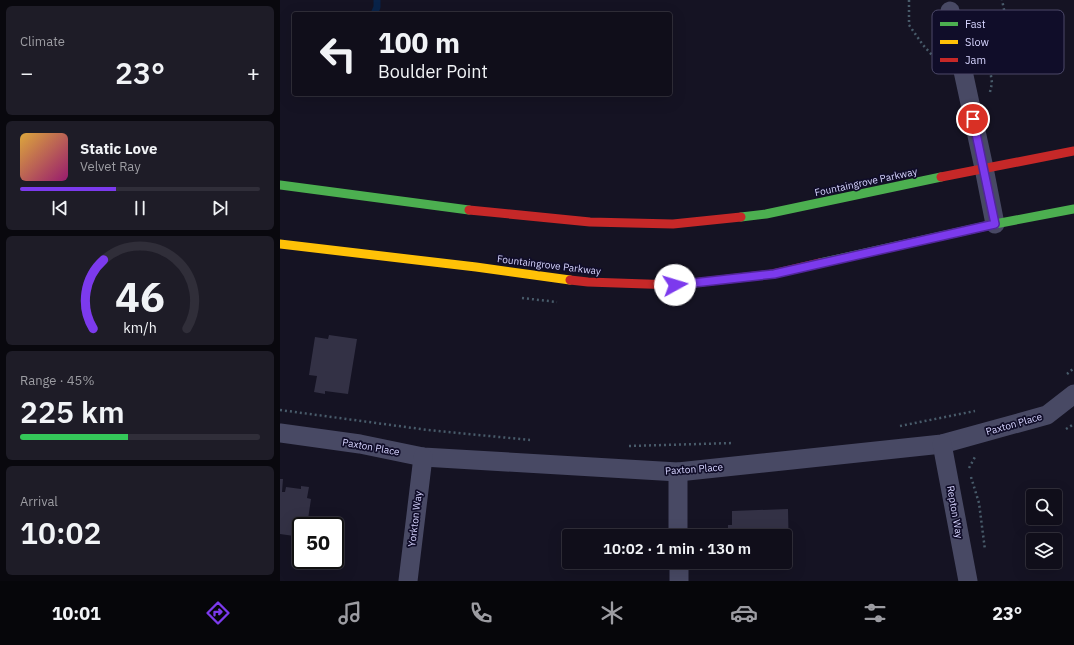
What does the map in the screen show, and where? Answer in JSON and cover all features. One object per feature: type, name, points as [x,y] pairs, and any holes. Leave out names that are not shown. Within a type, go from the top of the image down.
[{"type":"main road","name":"Fountaingrove Parkway","points":[[280,185],[482,212],[574,221],[673,224],[766,214],[984,168],[1074,151]]},
{"type":"main road","name":"Fountaingrove Parkway","points":[[280,244],[588,282],[675,285],[774,274],[995,224],[1074,209]]},
{"type":"street","points":[[964,74],[995,224]]},
{"type":"street","name":"Paxton Place","points":[[280,433],[360,444],[423,457],[678,472],[942,444],[1046,415],[1074,394]]},
{"type":"street","name":"Repton Way","points":[[942,444],[968,581]]},
{"type":"street","name":"Yorkton Way","points":[[408,581],[423,457]]},
{"type":"street","points":[[678,472],[678,529]]},
{"type":"street","points":[[679,569],[679,581]]},
{"type":"path","points":[[909,0],[909,25],[923,45],[932,55]]},
{"type":"path","points":[[1002,0],[1004,10]]},
{"type":"path","points":[[990,94],[992,83],[991,74]]},
{"type":"path","points":[[1065,377],[1074,368]]},
{"type":"path","points":[[280,410],[428,430],[537,441]]},
{"type":"path","points":[[893,426],[976,411]]},
{"type":"path","points":[[1059,430],[1066,429],[1074,424]]},
{"type":"path","points":[[623,446],[737,443]]},
{"type":"path","points":[[978,451],[968,468],[979,503],[986,558]]},
{"type":"building","points":[[329,335],[357,339],[348,394],[325,391],[325,394],[314,392],[317,376],[309,375],[315,337],[328,339]]},
{"type":"building","points":[[280,479],[283,479],[282,492],[285,492],[286,487],[301,489],[301,486],[309,487],[307,498],[311,499],[308,517],[292,517],[292,536],[280,534]]},
{"type":"building","points":[[788,509],[788,529],[728,529],[728,525],[732,525],[732,511]]},
{"type":"waterway","points":[[375,12],[377,7],[377,0]]},
{"type":"traffic: fast","points":[[741,217],[766,214],[941,177]]},
{"type":"traffic: fast","points":[[280,185],[469,210]]},
{"type":"traffic: fast","points":[[820,263],[995,224],[1074,209]]},
{"type":"traffic: slow","points":[[280,244],[476,267],[570,280]]},
{"type":"traffic: jam","points":[[941,177],[1074,151]]},
{"type":"traffic: jam","points":[[469,210],[590,222],[673,224],[741,217]]},
{"type":"traffic: jam","points":[[570,280],[675,285],[773,274],[820,263]]},
{"type":"route","points":[[675,285],[774,274],[995,224],[973,119]]}]
